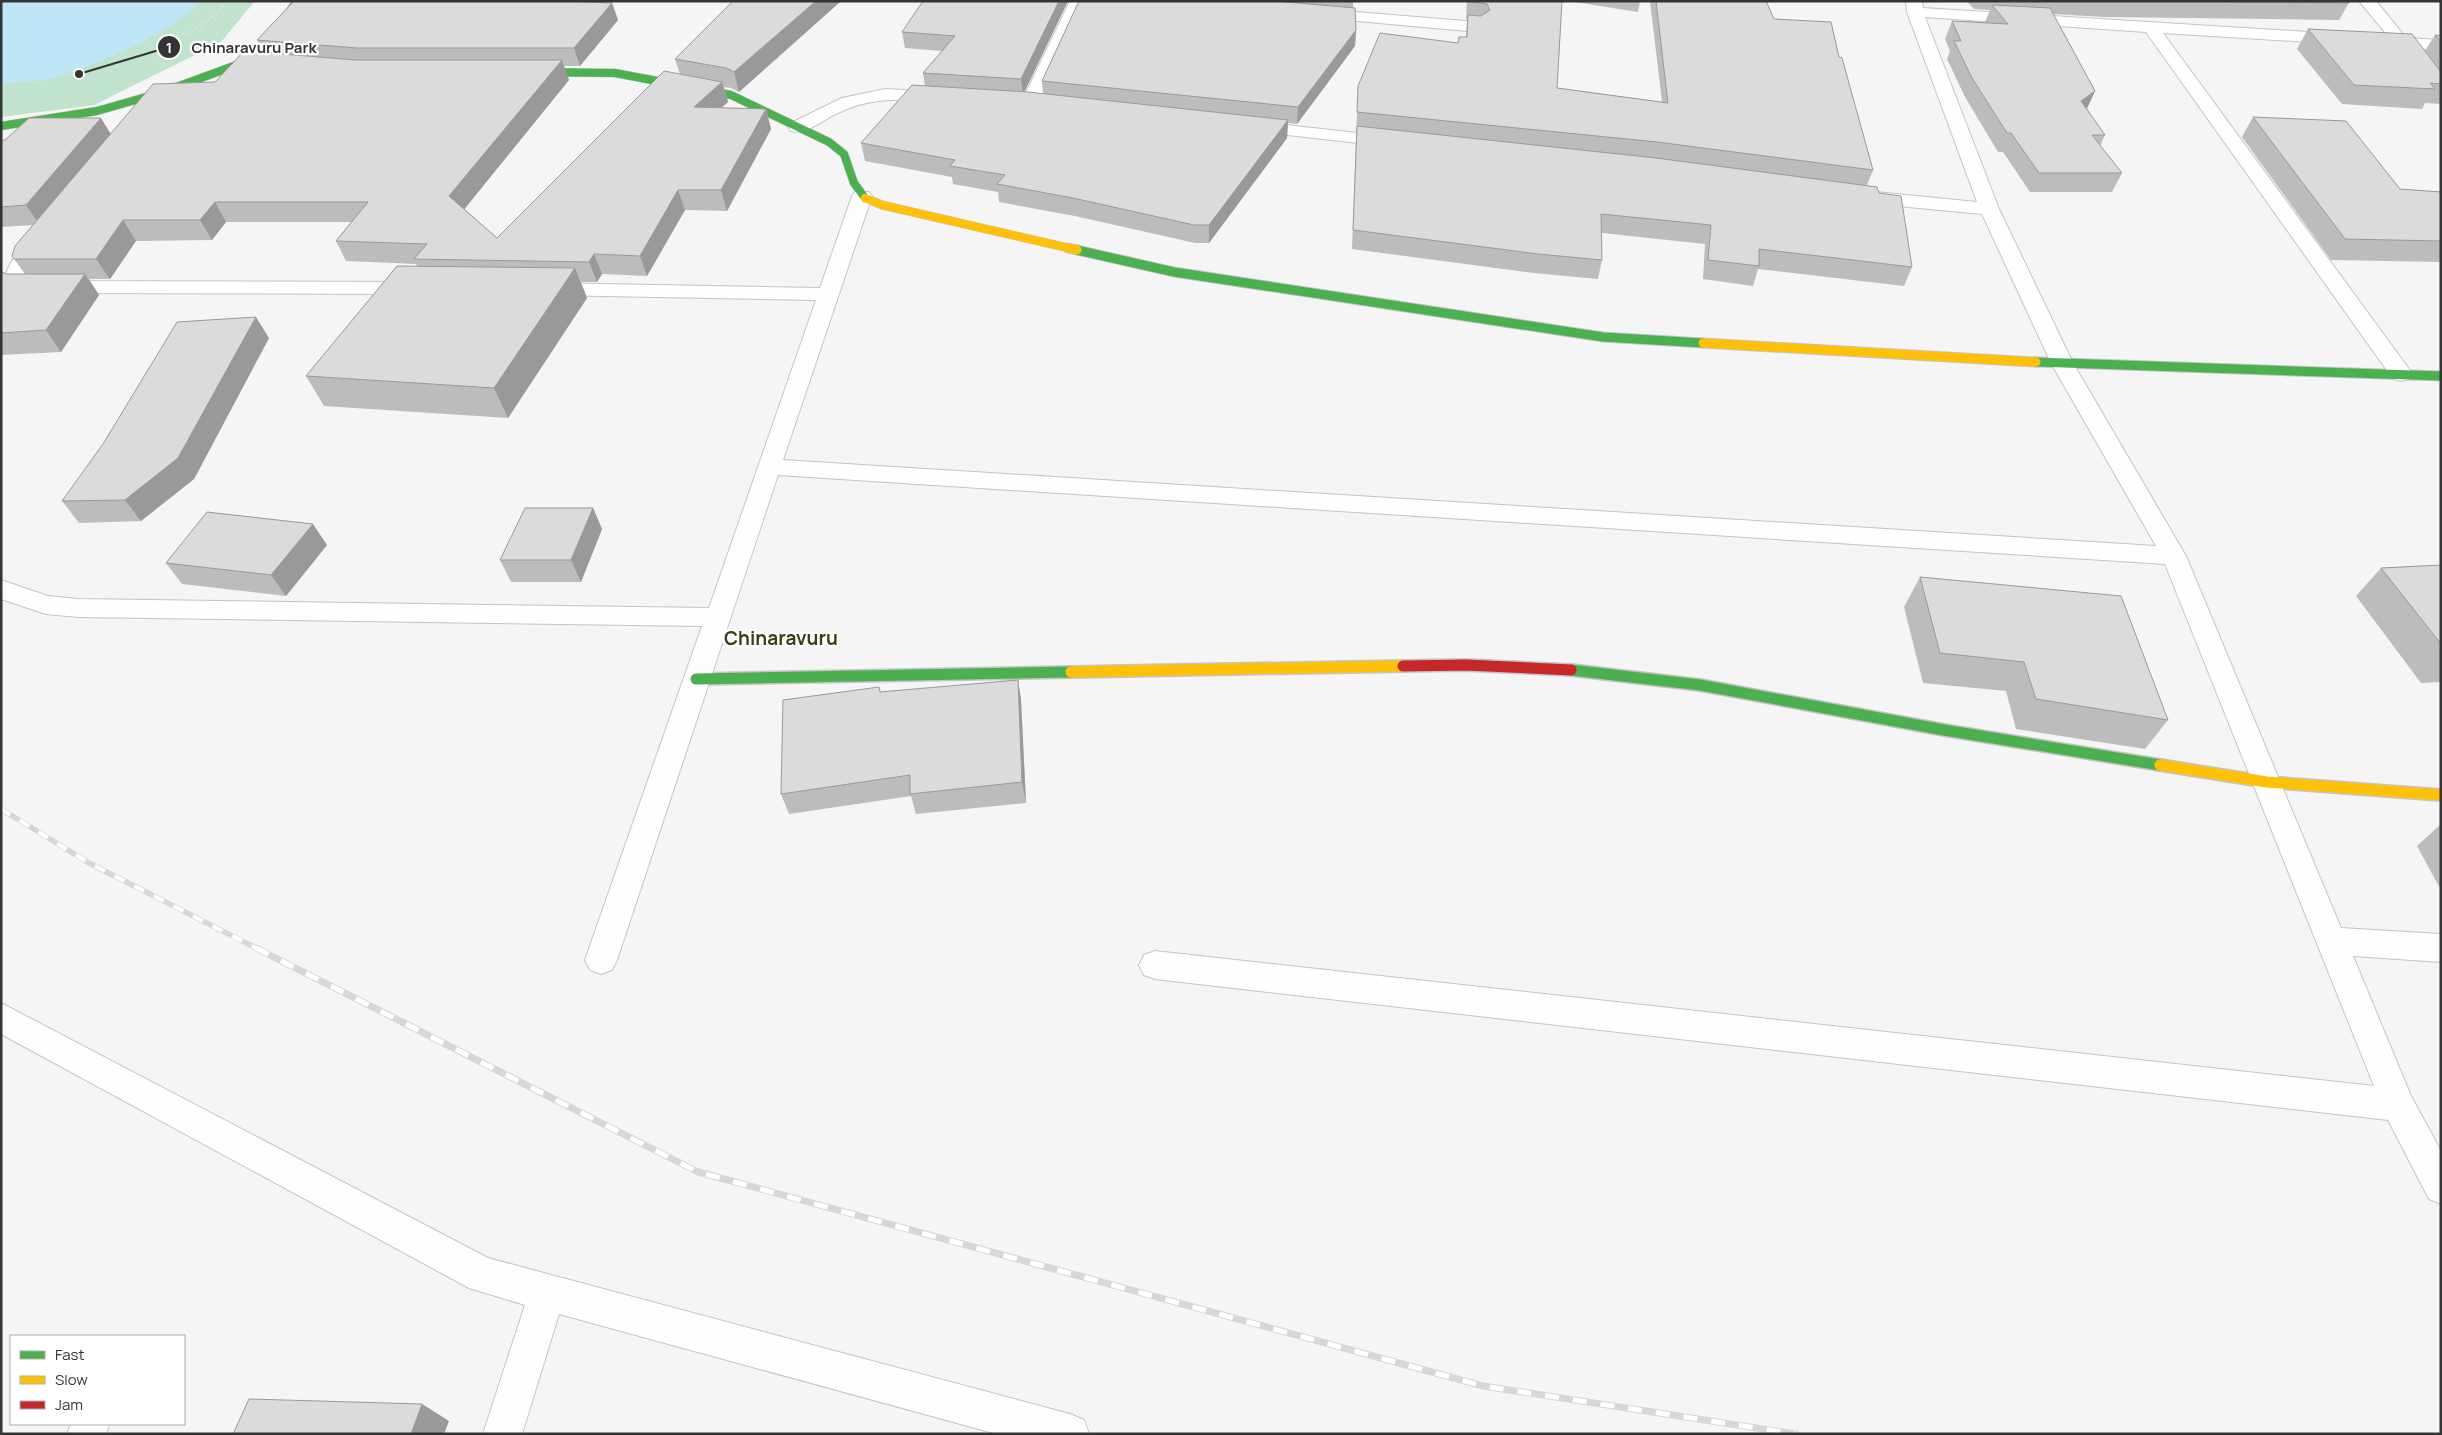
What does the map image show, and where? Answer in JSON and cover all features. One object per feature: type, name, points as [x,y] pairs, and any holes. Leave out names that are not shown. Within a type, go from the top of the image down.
[{"type":"street","points":[[1,126],[97,111],[160,93],[242,63],[267,43],[297,1]]},
{"type":"street","points":[[1030,103],[1078,1]]},
{"type":"street","points":[[2367,1],[2441,94]]},
{"type":"street","points":[[2441,45],[2151,27],[1915,6],[1989,209],[2062,363],[2174,556],[2398,1105],[2441,1187]]},
{"type":"street","points":[[1299,13],[1478,27]]},
{"type":"street","points":[[2151,27],[2401,374]]},
{"type":"street","points":[[242,63],[261,64]]},
{"type":"street","points":[[514,72],[614,73],[731,95],[829,142],[844,154],[854,182],[862,196],[882,205],[1174,272],[1603,337],[2062,363],[2441,376]]},
{"type":"street","points":[[136,123],[160,93]]},
{"type":"street","points":[[797,127],[837,106],[867,96],[895,94],[962,98]]},
{"type":"street","points":[[1010,102],[1049,105]]},
{"type":"street","points":[[1230,124],[1415,144]]},
{"type":"street","points":[[1844,194],[1989,209]]},
{"type":"street","points":[[601,960],[862,196]]},
{"type":"street","points":[[55,220],[18,265],[14,277],[22,287],[435,288]]},
{"type":"street","points":[[533,289],[828,294]]},
{"type":"street","points":[[769,467],[2174,556]]},
{"type":"street","points":[[1,589],[46,605],[78,608],[718,617]]},
{"type":"street","points":[[696,679],[1466,665],[1588,671],[1660,678],[1844,710],[1914,726],[2267,782],[2441,795]]},
{"type":"street","points":[[2332,941],[2441,948]]},
{"type":"street","points":[[1156,965],[2398,1105]]},
{"type":"street","points":[[1,1016],[482,1275],[1070,1434]]},
{"type":"street","points":[[502,1434],[548,1292]]},
{"type":"green space","points":[[1,1],[255,1],[221,42],[94,105],[1,117]]},
{"type":"water","points":[[1,1],[201,1],[171,25],[112,57],[49,79],[1,84]]},
{"type":"building","points":[[294,1],[568,1],[612,3],[574,48],[357,48],[257,40]]},
{"type":"building","points":[[733,1],[816,1],[734,72],[726,68],[675,59]]},
{"type":"building","points":[[923,1],[1059,1],[1021,79],[923,73],[955,36],[902,32]]},
{"type":"building","points":[[1079,1],[1275,1],[1355,8],[1356,30],[1298,107],[1042,81]]},
{"type":"building","points":[[1468,1],[1562,1],[1557,88],[1668,103],[1656,1],[1766,1],[1774,19],[1831,22],[1839,57],[1842,58],[1873,170],[1657,142],[1357,112],[1358,86],[1380,33],[1458,43],[1459,37],[1467,37],[1468,15],[1481,16],[1490,10],[1487,4]]},
{"type":"building","points":[[2184,1],[2349,1],[2349,3]]},
{"type":"building","points":[[1992,5],[2050,8],[2095,91],[2081,101],[2105,135],[2092,135],[2122,173],[2039,173],[2011,133],[2007,133],[1972,78],[1954,41],[1961,41],[1952,21],[2008,24]]},
{"type":"building","points":[[2308,29],[2412,34],[2441,72],[2441,84],[2430,83],[2435,89],[2354,85]]},
{"type":"building","points":[[2435,35],[2441,36],[2441,42]]},
{"type":"building","points":[[244,51],[356,60],[562,60],[449,196],[497,238],[664,71],[722,82],[694,107],[766,109],[721,190],[678,190],[640,256],[594,254],[589,262],[414,259],[427,244],[336,241],[368,202],[215,202],[200,220],[123,220],[96,259],[14,259],[12,256],[15,246],[153,84],[215,82]]},
{"type":"building","points":[[912,85],[1028,92],[1288,120],[1209,225],[1194,225],[1073,198],[997,184],[1005,175],[950,166],[955,160],[861,143]]},
{"type":"building","points":[[2253,117],[2346,121],[2400,189],[2441,192],[2441,241],[2345,239]]},
{"type":"building","points":[[29,118],[101,118],[26,205],[1,207],[1,140],[5,140]]},
{"type":"building","points":[[1357,126],[1656,158],[1877,187],[1879,193],[1901,196],[1912,267],[1759,249],[1759,266],[1708,260],[1711,225],[1601,214],[1602,260],[1538,254],[1353,230]]},
{"type":"building","points":[[397,266],[575,268],[494,388],[306,376]]},
{"type":"building","points":[[1,272],[7,274],[85,274],[46,330],[1,333]]},
{"type":"building","points":[[256,317],[178,458],[125,500],[62,501],[103,444],[177,322]]},
{"type":"building","points":[[525,508],[593,508],[571,560],[500,560]]},
{"type":"building","points":[[207,512],[313,524],[271,575],[166,563]]},
{"type":"building","points":[[2441,565],[2441,644],[2381,568]]},
{"type":"building","points":[[1920,577],[2121,596],[2168,720],[2036,699],[2024,662],[1940,653]]},
{"type":"building","points":[[1018,680],[1022,782],[910,794],[910,775],[781,794],[783,700],[879,687],[880,692]]},
{"type":"building","points":[[249,1399],[422,1404],[411,1434],[233,1434]]},
{"type":"railway","points":[[1,809],[89,863],[258,949]]},
{"type":"railway","points":[[256,948],[698,1172],[1483,1386],[1796,1434]]},
{"type":"traffic: fast","points":[[1,126],[97,111],[160,93],[242,63],[267,43],[297,1]]},
{"type":"traffic: fast","points":[[531,72],[615,73],[731,95],[829,142],[844,154],[854,183],[865,198]]},
{"type":"traffic: fast","points":[[1077,250],[1174,272],[1603,337],[1703,343]]},
{"type":"traffic: fast","points":[[2036,362],[2441,376]]},
{"type":"traffic: fast","points":[[1571,670],[1657,678],[1743,692],[2006,741],[2160,765]]},
{"type":"traffic: fast","points":[[696,679],[1071,672]]},
{"type":"traffic: slow","points":[[865,198],[882,205],[1077,250]]},
{"type":"traffic: slow","points":[[1703,343],[2036,362]]},
{"type":"traffic: slow","points":[[1071,672],[1403,666]]},
{"type":"traffic: slow","points":[[2160,765],[2267,782],[2441,795]]},
{"type":"traffic: jam","points":[[1403,666],[1466,665],[1571,670]]},
{"type":"place","name":"Chinaravuru Park","points":[[79,74]]},
{"type":"district","name":"Chinaravuru","points":[[781,638]]}]
